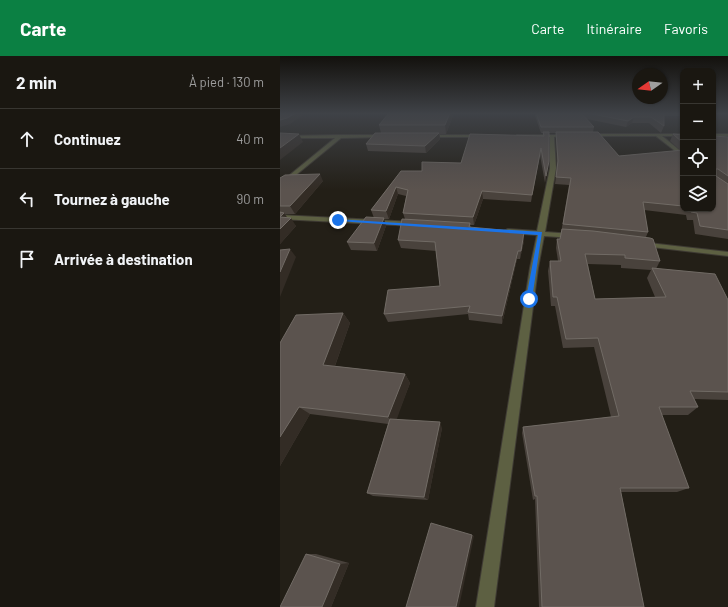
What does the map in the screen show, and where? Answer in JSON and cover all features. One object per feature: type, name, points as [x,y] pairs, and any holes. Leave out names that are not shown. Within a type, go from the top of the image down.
[{"type":"street","points":[[280,186],[337,139]]},
{"type":"street","points":[[485,607],[534,268],[553,168],[552,139]]},
{"type":"street","points":[[662,139],[680,153]]},
{"type":"street","points":[[280,217],[422,225]]},
{"type":"street","points":[[501,230],[583,236]]},
{"type":"street","points":[[636,243],[728,254]]},
{"type":"building","points":[[280,139],[293,139],[280,148]]},
{"type":"building","points":[[370,139],[433,139],[425,146],[366,144]]},
{"type":"building","points":[[469,139],[549,139],[549,161],[546,176],[541,148],[532,195],[482,191],[473,217],[403,213],[408,190],[396,187],[386,211],[371,210],[401,171],[422,171],[422,162],[461,163]]},
{"type":"building","points":[[556,139],[604,139],[619,156],[680,150],[680,206],[643,202],[648,232],[563,224],[571,178],[556,177],[558,161]]},
{"type":"building","points":[[716,139],[728,139],[728,176],[716,169]]},
{"type":"building","points":[[320,174],[290,206],[280,206],[280,178],[285,175]]},
{"type":"building","points":[[716,176],[728,184],[728,230],[700,226],[697,213],[691,212],[716,212]]},
{"type":"building","points":[[280,217],[291,218],[280,229]]},
{"type":"building","points":[[366,217],[384,218],[374,243],[347,242]]},
{"type":"building","points":[[402,219],[470,223],[469,227],[524,232],[521,251],[518,251],[502,316],[468,312],[470,306],[384,314],[388,290],[440,286],[435,242],[398,240]]},
{"type":"building","points":[[562,229],[593,231],[653,239],[660,261],[625,258],[625,255],[585,254],[595,299],[666,297],[652,268],[715,274],[728,300],[728,392],[690,391],[698,407],[659,407],[689,488],[620,488],[644,607],[542,607],[537,496],[535,496],[523,427],[619,416],[598,338],[566,339],[557,297],[553,297],[550,261],[561,261],[557,239],[560,239]]},
{"type":"building","points":[[290,249],[280,272],[280,250]]},
{"type":"building","points":[[343,313],[323,365],[405,374],[388,417],[299,407],[280,437],[280,343],[296,315]]},
{"type":"building","points":[[390,419],[440,422],[424,497],[367,493]]},
{"type":"building","points":[[431,523],[472,535],[456,607],[406,607]]},
{"type":"building","points":[[306,554],[340,564],[322,607],[280,607]]},
{"type":"route","points":[[338,220],[541,233],[529,299]]}]
